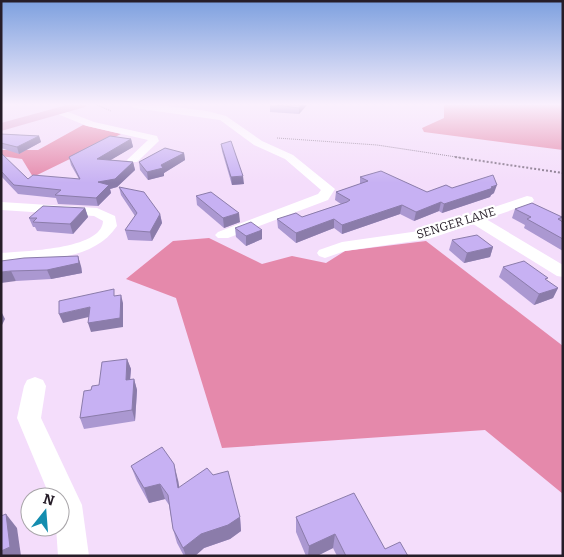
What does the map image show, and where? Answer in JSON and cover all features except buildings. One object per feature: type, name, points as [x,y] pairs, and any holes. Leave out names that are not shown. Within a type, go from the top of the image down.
[{"type":"street","points":[[122,131],[153,138],[154,141],[151,145],[133,160]]},
{"type":"street","points":[[223,235],[323,197],[328,189],[289,157],[258,143],[241,131]]},
{"type":"street","name":"SENGER LANE","points":[[325,253],[342,247],[429,234],[527,200]]},
{"type":"street","points":[[1,206],[97,212],[110,220],[110,226],[101,237],[79,248],[1,258]]},
{"type":"street","points":[[475,219],[563,272]]},
{"type":"street","points":[[35,386],[29,418],[68,506],[74,556]]},
{"type":"path","points":[[276,138],[377,146],[563,173]]},
{"type":"shaded area","points":[[72,131],[108,131],[121,134],[33,177],[22,159],[1,156],[1,150],[38,150]]},
{"type":"shaded area","points":[[563,131],[563,150],[424,132]]},
{"type":"shaded area","points":[[209,238],[262,264],[292,256],[326,263],[345,251],[426,241],[563,346],[563,494],[485,430],[222,448],[176,298],[126,279],[173,241]]}]
